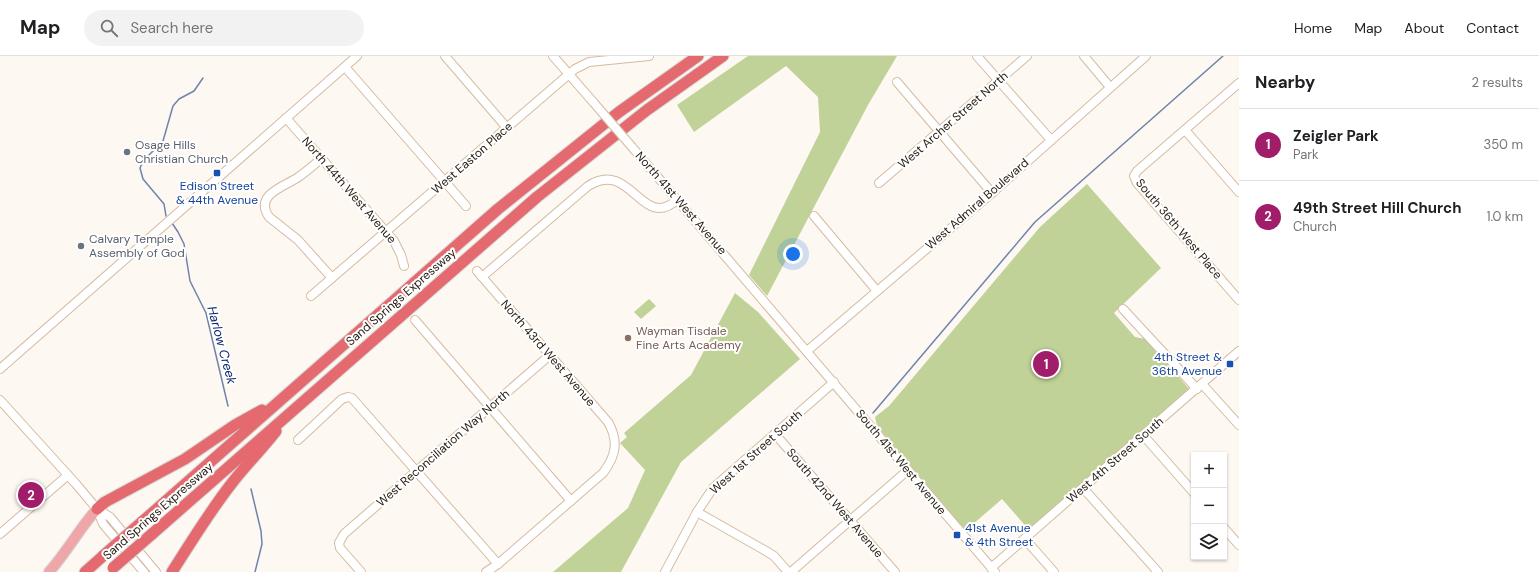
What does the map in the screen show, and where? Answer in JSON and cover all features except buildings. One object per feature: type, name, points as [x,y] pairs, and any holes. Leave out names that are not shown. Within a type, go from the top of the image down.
[{"type":"highway","name":"Sand Springs Expressway","points":[[85,572],[498,209],[619,112],[698,56]]},
{"type":"highway","name":"Sand Springs Expressway","points":[[111,570],[432,287],[554,182],[647,110],[723,56]]},
{"type":"highway","points":[[97,510],[105,502],[185,459],[235,425],[280,401]]},
{"type":"highway","points":[[172,572],[222,497],[258,454],[290,412]]},
{"type":"main road","points":[[49,572],[64,555],[86,521],[97,510]]},
{"type":"street","points":[[0,369],[357,56]]},
{"type":"street","points":[[444,56],[507,128]]},
{"type":"street","name":"North 41st West Avenue","points":[[553,56],[678,199],[807,351]]},
{"type":"street","name":"West Easton Place","points":[[311,296],[580,66],[589,62],[648,56]]},
{"type":"street","points":[[977,56],[1051,140]]},
{"type":"street","name":"West Archer Street North","points":[[879,183],[1027,56]]},
{"type":"street","points":[[1084,56],[1110,87]]},
{"type":"street","name":"West Admiral Boulevard","points":[[807,351],[992,193],[1146,56]]},
{"type":"street","points":[[345,67],[466,206]]},
{"type":"street","points":[[897,82],[992,193]]},
{"type":"street","points":[[1239,84],[1185,130],[1239,192]]},
{"type":"street","name":"North 44th West Avenue","points":[[286,118],[386,232],[397,246],[404,266]]},
{"type":"street","name":"South 36th West Place","points":[[1185,130],[1137,171],[1134,176],[1137,183],[1239,300]]},
{"type":"street","points":[[322,158],[299,176],[274,191],[266,202],[266,209],[269,217],[298,240],[332,278]]},
{"type":"street","name":"North 43rd West Avenue","points":[[571,501],[603,473],[608,466],[614,451],[615,437],[608,422],[479,274],[588,186],[598,180],[609,179],[620,182],[642,202],[653,207],[664,208],[670,206],[678,199]]},
{"type":"street","points":[[814,216],[877,291]]},
{"type":"street","points":[[1123,309],[1239,425]]},
{"type":"street","points":[[415,320],[571,501],[498,564],[486,572]]},
{"type":"street","name":"South 41st West Avenue","points":[[807,351],[993,570]]},
{"type":"street","name":"West 4th Street South","points":[[993,570],[1025,538],[1200,387],[1239,351]]},
{"type":"street","name":"West Reconciliation Way North","points":[[361,572],[340,548],[339,543],[344,534],[550,355]]},
{"type":"street","name":"West 1st Street South","points":[[667,571],[697,512],[717,483],[834,382]]},
{"type":"street","points":[[298,440],[342,399],[350,397],[355,400],[498,564]]},
{"type":"street","points":[[0,400],[68,475],[97,510],[103,524],[144,572]]},
{"type":"street","name":"South 42nd West Avenue","points":[[774,434],[895,572]]},
{"type":"street","points":[[1143,436],[1191,491]]},
{"type":"street","points":[[697,512],[766,551],[790,572],[908,470]]},
{"type":"street","points":[[0,534],[68,475]]},
{"type":"street","points":[[1082,488],[1158,572]]},
{"type":"street","points":[[97,510],[110,518],[156,572]]},
{"type":"street","points":[[1227,531],[1239,545]]},
{"type":"street","points":[[1025,538],[1054,572]]},
{"type":"green space","points":[[748,56],[897,56],[868,105],[767,296],[749,275],[820,132],[818,97],[786,66],[694,132],[677,105]]},
{"type":"green space","points":[[1087,184],[1161,268],[1114,313],[1135,337],[1146,339],[1189,389],[1029,530],[1002,499],[965,531],[877,426],[875,417],[889,406],[1040,227]]},
{"type":"green space","points":[[735,293],[758,312],[800,359],[681,462],[621,572],[553,572],[628,508],[645,470],[620,443],[627,437],[624,433],[691,375]]},
{"type":"green space","points":[[649,299],[656,306],[641,319],[634,312]]},
{"type":"waterway","points":[[873,413],[1035,222],[1223,56]]},
{"type":"waterway","name":"Harlow Creek","points":[[166,216],[164,204],[143,179],[140,168],[143,161],[163,141],[173,106],[179,99],[194,91],[203,78]]},
{"type":"waterway","name":"Harlow Creek","points":[[172,223],[184,244],[190,281],[206,313],[228,406]]},
{"type":"waterway","name":"Harlow Creek","points":[[251,489],[261,531],[262,544],[255,572]]},
{"type":"place","name":"Osage Hills Christian Church","points":[[127,152]]},
{"type":"place","name":"Edison Street & 44th Avenue","points":[[217,173]]},
{"type":"place","name":"Calvary Temple Assembly of God","points":[[81,246]]},
{"type":"place","name":"Wayman Tisdale Fine Arts Academy","points":[[628,338]]},
{"type":"place","name":"Zeigler Park","points":[[1046,364]]},
{"type":"place","name":"4th Street & 36th Avenue","points":[[1230,364]]},
{"type":"place","name":"49th Street Hill Church","points":[[31,495]]},
{"type":"place","name":"41st Avenue & 4th Street","points":[[957,535]]}]
